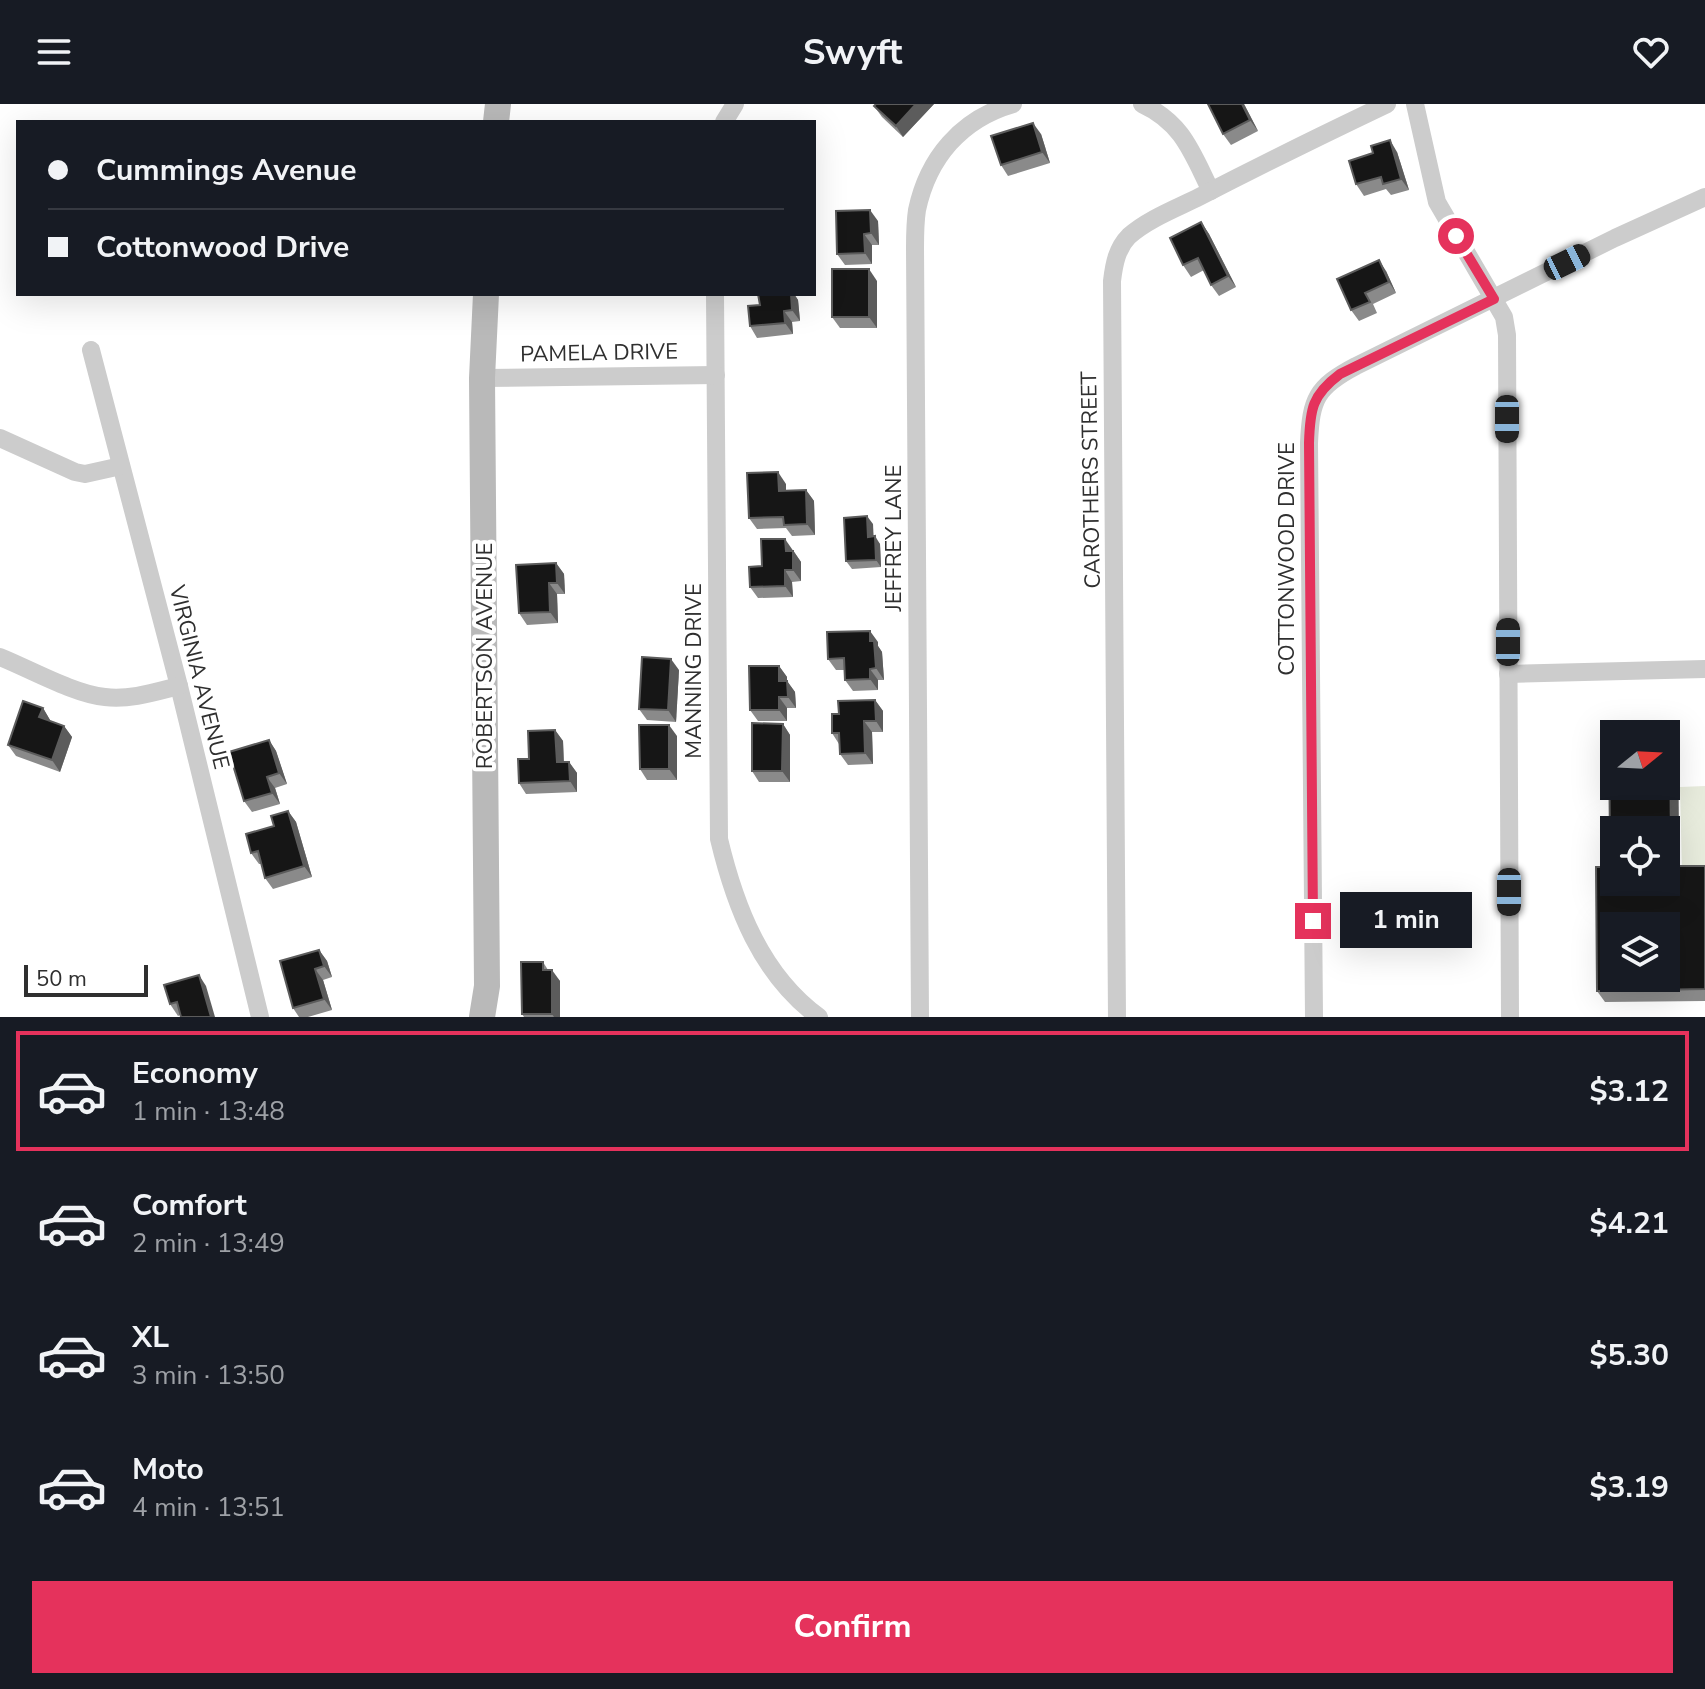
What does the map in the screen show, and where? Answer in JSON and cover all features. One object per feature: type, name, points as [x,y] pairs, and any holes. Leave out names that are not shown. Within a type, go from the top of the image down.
[{"type":"street","name":"JEFFREY LANE","points":[[920,1017],[917,214],[923,186],[940,155],[957,134],[975,120],[1013,104]]},
{"type":"street","points":[[1142,104],[1158,111],[1173,124],[1211,191]]},
{"type":"street","name":"CAROTHERS STREET","points":[[1117,1017],[1112,281],[1115,259],[1130,235],[1152,221],[1387,104]]},
{"type":"street","points":[[1415,104],[1437,202],[1504,317],[1507,335],[1510,1017]]},
{"type":"street","name":"COTTONWOOD DRIVE","points":[[1314,1017],[1309,443],[1312,406],[1317,395],[1340,374],[1705,197]]},
{"type":"street","name":"ROBERTSON AVENUE","points":[[482,1017],[487,986],[482,378],[486,296]]},
{"type":"street","name":"MANNING DRIVE","points":[[715,296],[719,839],[736,900],[756,945],[789,989],[819,1017]]},
{"type":"street","name":"VIRGINIA AVENUE","points":[[91,350],[179,686],[260,1017]]},
{"type":"street","name":"PAMELA DRIVE","points":[[482,378],[716,375]]},
{"type":"street","points":[[0,438],[75,472],[85,474],[121,466]]},
{"type":"street","points":[[1,661],[107,698],[126,698],[179,686]]},
{"type":"street","points":[[1508,674],[1705,669]]},
{"type":"shaded area","points":[[1705,786],[1705,873],[1682,873],[1680,787]]},
{"type":"building","points":[[916,104],[896,126],[874,106]]},
{"type":"building","points":[[1208,104],[1242,104],[1250,120],[1223,134]]},
{"type":"building","points":[[1033,123],[1042,152],[1001,165],[991,136]]},
{"type":"building","points":[[1390,140],[1401,179],[1383,184],[1381,177],[1356,184],[1349,161],[1373,153],[1371,146]]},
{"type":"building","points":[[870,210],[871,233],[864,234],[865,253],[837,254],[836,211]]},
{"type":"building","points":[[1201,222],[1228,276],[1211,285],[1198,258],[1183,265],[1170,238]]},
{"type":"building","points":[[1379,260],[1389,282],[1365,293],[1370,302],[1351,310],[1337,279]]},
{"type":"building","points":[[832,269],[869,269],[869,317],[832,317]]},
{"type":"building","points":[[758,296],[791,296],[792,310],[784,311],[785,323],[750,326],[748,306],[760,305]]},
{"type":"building","points":[[778,472],[779,491],[806,490],[807,524],[784,525],[783,517],[749,518],[747,473]]},
{"type":"building","points":[[867,516],[868,537],[875,536],[876,560],[846,561],[844,518]]},
{"type":"building","points":[[761,539],[785,539],[786,551],[793,551],[793,570],[785,570],[785,586],[750,587],[749,567],[762,566]]},
{"type":"building","points":[[556,563],[557,583],[549,583],[550,612],[519,613],[516,565]]},
{"type":"building","points":[[870,631],[876,668],[870,669],[870,679],[845,680],[844,658],[828,659],[827,632]]},
{"type":"building","points":[[642,657],[671,659],[668,710],[639,709]]},
{"type":"building","points":[[749,666],[779,666],[779,681],[787,681],[788,697],[779,697],[779,710],[750,710]]},
{"type":"building","points":[[875,700],[876,721],[864,721],[865,753],[840,754],[839,733],[832,733],[832,714],[839,714],[838,701]]},
{"type":"building","points":[[23,701],[43,708],[39,717],[64,726],[52,760],[8,745]]},
{"type":"building","points":[[752,723],[783,724],[782,771],[752,771]]},
{"type":"building","points":[[639,725],[669,725],[669,769],[640,769]]},
{"type":"building","points":[[555,730],[557,762],[569,762],[570,781],[519,783],[518,759],[529,759],[528,731]]},
{"type":"building","points":[[269,740],[279,773],[267,777],[272,793],[244,801],[229,752]]},
{"type":"building","points":[[1610,800],[1671,800],[1671,816],[1610,816]]},
{"type":"building","points":[[288,811],[304,866],[265,878],[258,851],[251,853],[246,834],[274,826],[271,816]]},
{"type":"building","points":[[1680,866],[1705,866],[1705,989],[1680,989],[1680,912],[1600,912],[1600,991],[1597,991],[1596,867],[1600,867],[1600,896],[1680,896]]},
{"type":"building","points":[[319,950],[324,966],[315,969],[324,999],[293,1008],[280,961]]},
{"type":"building","points":[[521,962],[543,962],[543,970],[552,970],[552,1014],[522,1014]]},
{"type":"building","points":[[199,975],[211,1017],[181,1017],[177,1002],[170,1004],[164,985]]},
{"type":"route","points":[[1313,921],[1309,443],[1312,406],[1327,383],[1340,374],[1494,299],[1456,236]]}]
